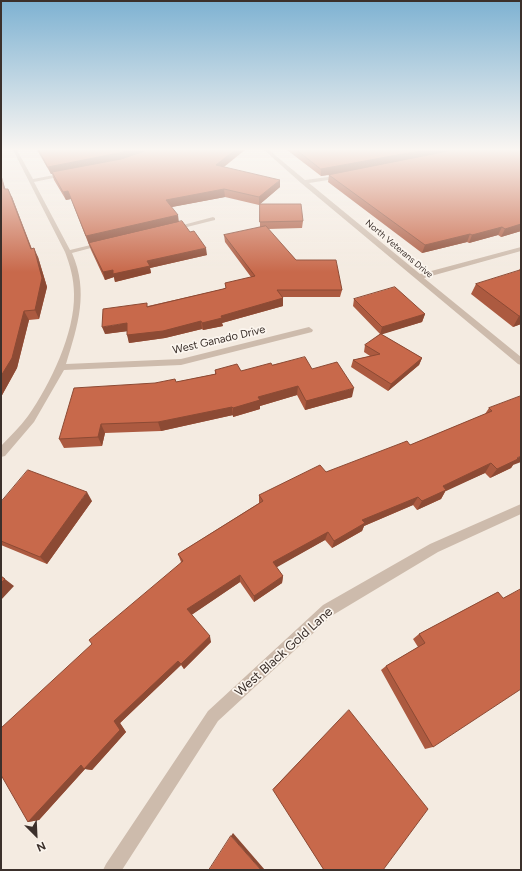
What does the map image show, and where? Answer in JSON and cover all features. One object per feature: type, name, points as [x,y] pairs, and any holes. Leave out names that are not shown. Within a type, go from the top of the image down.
[{"type":"street","points":[[1,453],[31,419],[61,367],[74,324],[78,294],[74,266],[37,191]]},
{"type":"street","name":"North Veterans Drive","points":[[314,191],[521,362]]},
{"type":"street","points":[[168,229],[213,219]]},
{"type":"street","points":[[68,252],[114,242]]},
{"type":"street","points":[[419,277],[521,249]]},
{"type":"street","name":"West Ganado Drive","points":[[61,367],[181,362],[309,330]]},
{"type":"street","name":"West Black Gold Lane","points":[[112,870],[213,716],[328,610],[434,548],[521,509]]},
{"type":"building","points":[[1,191],[9,191],[31,249],[34,248],[42,278],[35,310],[24,311],[12,358],[1,376]]},
{"type":"building","points":[[62,191],[215,191],[166,200],[178,215],[86,236],[68,191],[63,192]]},
{"type":"building","points":[[231,191],[267,191],[259,197]]},
{"type":"building","points":[[350,191],[521,191],[521,224],[505,229],[502,227],[425,245]]},
{"type":"building","points":[[260,204],[301,204],[303,221],[260,222]]},
{"type":"building","points":[[182,221],[190,232],[194,231],[206,248],[147,261],[150,266],[113,274],[113,270],[103,272],[89,243]]},
{"type":"building","points":[[266,226],[296,260],[336,260],[342,290],[277,290],[283,298],[221,316],[222,318],[202,323],[201,321],[163,331],[127,335],[127,323],[102,327],[103,309],[147,303],[147,307],[223,289],[226,288],[225,283],[255,276],[224,235]]},
{"type":"building","points":[[521,270],[521,316],[476,284]]},
{"type":"building","points":[[395,287],[425,314],[382,327],[354,299]]},
{"type":"building","points":[[381,334],[422,358],[391,384],[353,360],[380,354],[365,345]]},
{"type":"building","points":[[305,357],[312,369],[337,362],[354,388],[306,401],[298,386],[258,397],[260,400],[233,408],[158,422],[101,424],[98,437],[59,439],[74,388],[155,383],[175,379],[176,382],[216,374],[215,370],[237,364],[241,371],[271,363],[272,365]]},
{"type":"building","points":[[521,396],[521,456],[517,458],[518,459],[497,469],[491,463],[443,486],[446,490],[422,501],[418,497],[362,520],[365,523],[334,541],[328,532],[273,562],[283,576],[254,596],[240,575],[187,609],[210,636],[181,664],[178,661],[114,721],[120,730],[84,769],[81,765],[28,822],[1,775],[1,728],[92,644],[89,640],[183,561],[178,554],[263,501],[259,495],[320,465],[326,472],[407,441],[410,445],[492,411],[489,408]]},
{"type":"building","points":[[28,470],[87,492],[40,557],[1,541],[1,502]]},
{"type":"building","points":[[1,576],[5,579],[1,583]]},
{"type":"building","points":[[521,589],[521,689],[433,747],[386,666],[425,643],[419,634],[498,592],[503,598]]},
{"type":"building","points":[[349,710],[428,809],[383,870],[324,870],[273,790]]},
{"type":"building","points":[[231,836],[261,870],[209,870]]}]
